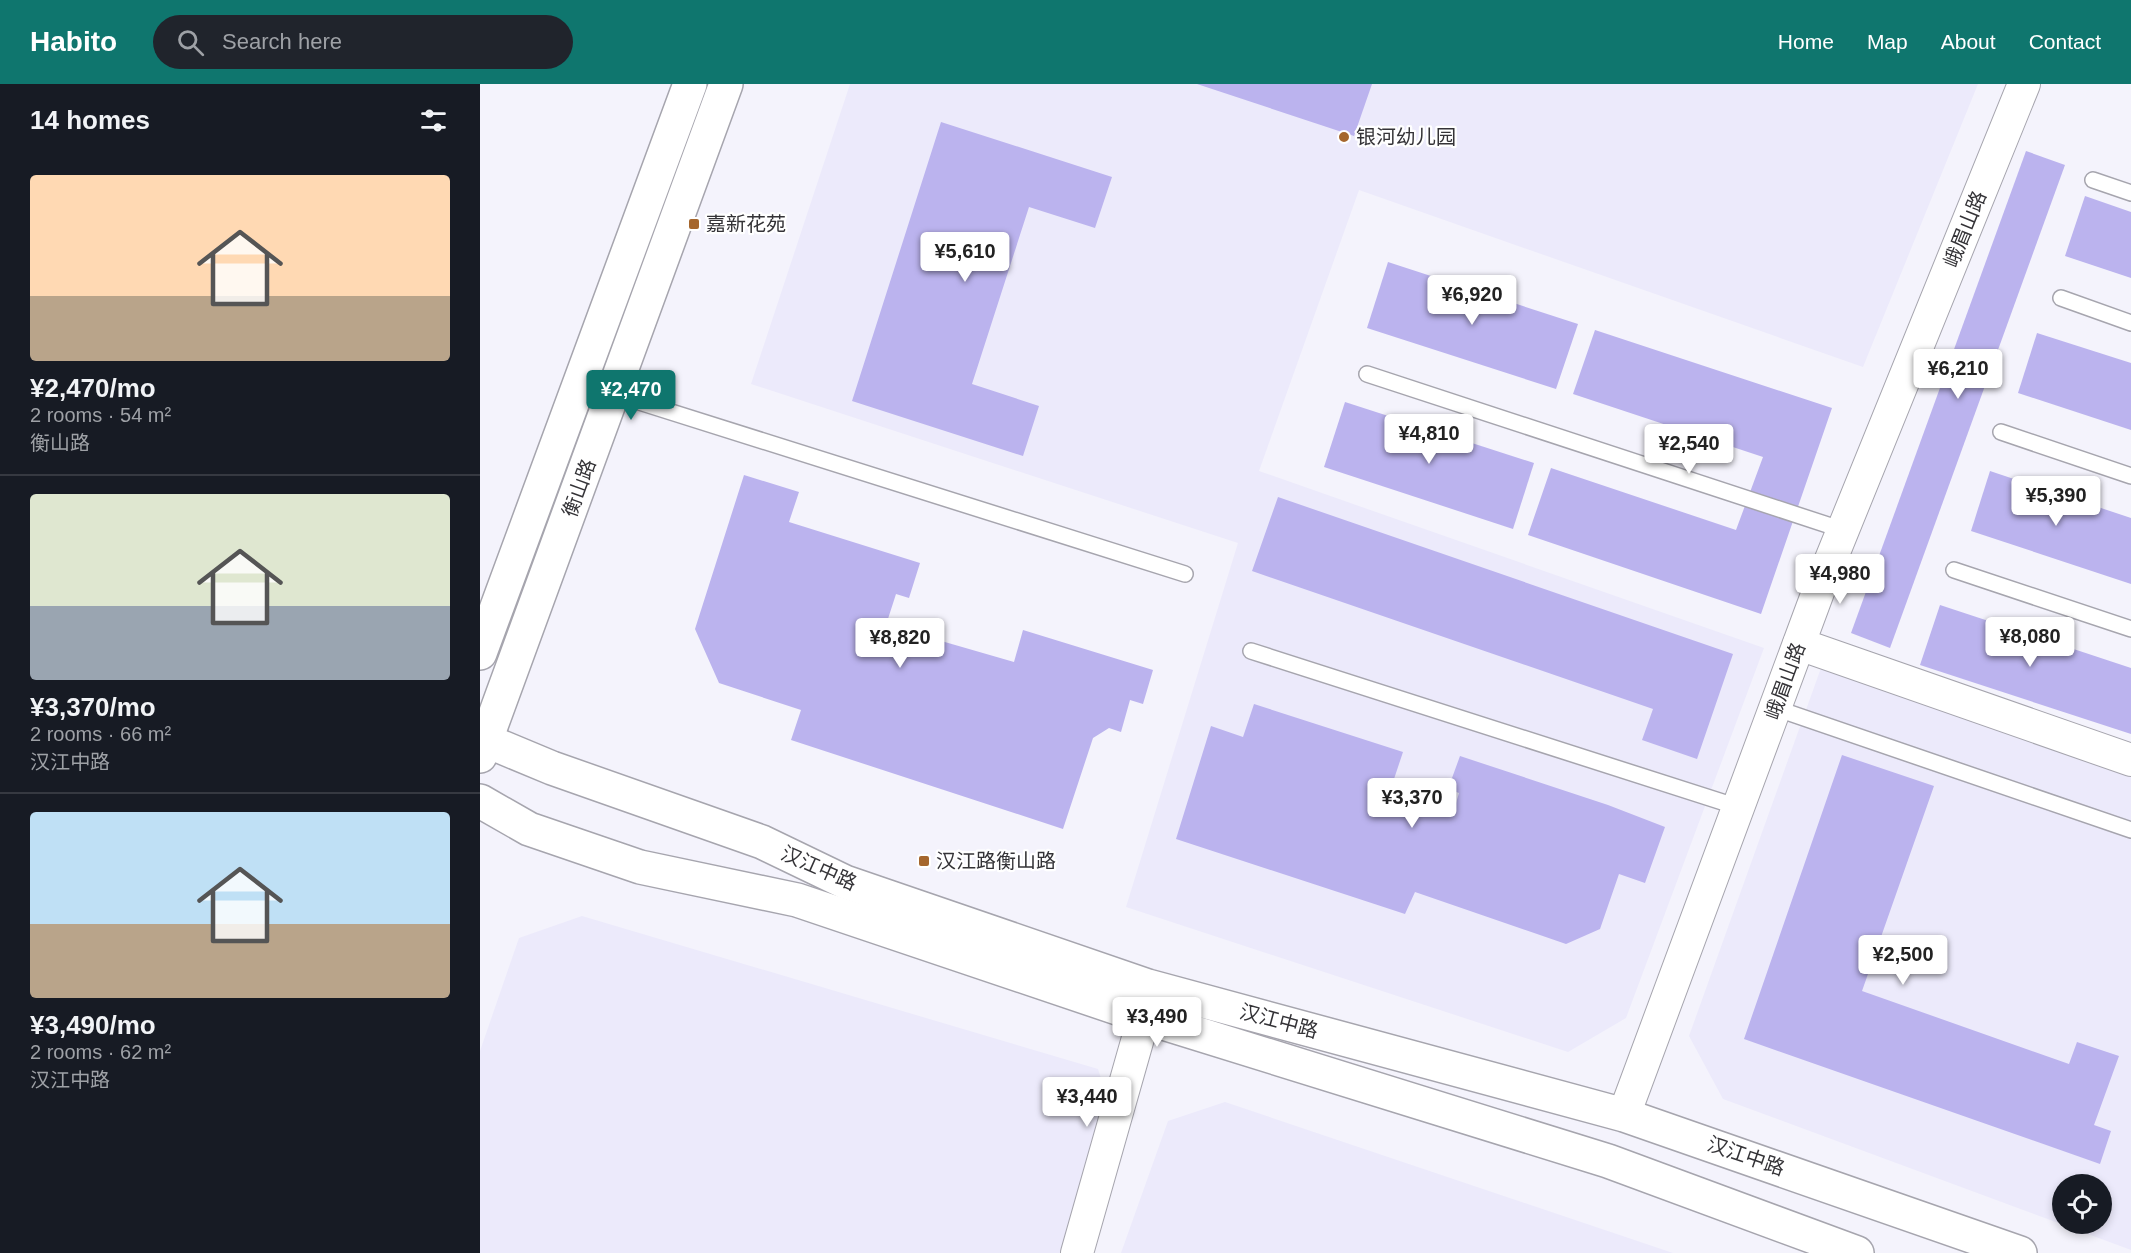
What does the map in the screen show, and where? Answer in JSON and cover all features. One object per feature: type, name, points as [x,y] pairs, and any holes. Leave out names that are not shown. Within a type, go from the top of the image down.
[{"type":"main road","name":"衡山路","points":[[480,653],[690,84]]},
{"type":"main road","name":"衡山路","points":[[482,745],[614,394],[726,84]]},
{"type":"main road","name":"汉江中路","points":[[482,745],[762,842],[845,882],[1148,986],[1624,1115],[2020,1253]]},
{"type":"main road","name":"汉江中路","points":[[480,801],[529,829],[640,867],[797,900],[1144,1017],[1608,1161],[1857,1253]]},
{"type":"street","name":"峨眉山路","points":[[1624,1115],[1843,530],[2024,84]]},
{"type":"street","points":[[1799,644],[2131,760]]},
{"type":"street","points":[[1077,1253],[1144,1017]]},
{"type":"lane","points":[[2093,180],[2131,193]]},
{"type":"lane","points":[[2061,298],[2131,322]]},
{"type":"lane","points":[[1367,374],[1843,530]]},
{"type":"lane","points":[[614,394],[1185,574]]},
{"type":"lane","points":[[2001,432],[2131,476]]},
{"type":"lane","points":[[1954,570],[2131,629]]},
{"type":"lane","points":[[1251,651],[1738,807]]},
{"type":"lane","points":[[1775,708],[2131,830]]},
{"type":"shaded area","points":[[850,84],[1978,84],[1863,367],[1359,190],[1259,471],[1764,648],[1626,1018],[1568,1052],[1126,907],[1238,543],[751,384]]},
{"type":"shaded area","points":[[1821,668],[2131,773],[2131,1250],[2088,1234],[2112,1234],[2112,1174],[2052,1174],[2052,1221],[1723,1099],[1689,1036]]},
{"type":"shaded area","points":[[582,916],[1098,1069],[1111,1110],[1063,1253],[480,1253],[480,1051],[519,938]]},
{"type":"shaded area","points":[[1225,1102],[1673,1253],[1121,1253],[1168,1121]]},
{"type":"building","points":[[1197,84],[1372,84],[1354,136]]},
{"type":"building","points":[[941,122],[1112,177],[1095,228],[1029,207],[972,384],[1039,406],[1023,456],[852,401]]},
{"type":"building","points":[[2026,151],[2065,165],[1890,648],[1851,633]]},
{"type":"building","points":[[2085,196],[2131,212],[2131,278],[2065,256]]},
{"type":"building","points":[[1388,262],[1578,324],[1556,389],[1367,328]]},
{"type":"building","points":[[1595,330],[1832,408],[1761,614],[1528,535],[1551,468],[1736,530],[1763,457],[1573,394]]},
{"type":"building","points":[[2037,333],[2131,363],[2131,430],[2018,393]]},
{"type":"building","points":[[1345,402],[1534,463],[1513,529],[1324,467]]},
{"type":"building","points":[[1990,471],[2131,518],[2131,584],[1971,531]]},
{"type":"building","points":[[744,475],[799,492],[789,522],[920,563],[909,598],[896,594],[886,625],[1014,662],[1023,630],[1153,670],[1143,704],[1130,700],[1121,732],[1109,728],[1093,738],[1063,829],[791,740],[801,710],[719,683],[695,629]]},
{"type":"building","points":[[1278,497],[1733,654],[1697,759],[1642,740],[1653,709],[1252,571]]},
{"type":"building","points":[[1940,605],[2131,668],[2131,734],[1920,665]]},
{"type":"building","points":[[1254,704],[1403,752],[1391,788],[1454,810],[1459,793],[1448,789],[1460,756],[1608,805],[1665,827],[1645,883],[1619,874],[1600,929],[1566,944],[1415,892],[1405,914],[1176,839],[1211,726],[1243,737]]},
{"type":"building","points":[[1842,755],[1934,786],[1862,991],[2069,1064],[2077,1042],[2119,1056],[2094,1125],[2111,1131],[2100,1164],[1744,1039]]},
{"type":"place","name":"银河幼儿园","points":[[1344,137]]},
{"type":"place","name":"嘉新花苑","points":[[694,224]]},
{"type":"place","name":"汉江路衡山路","points":[[924,861]]}]
